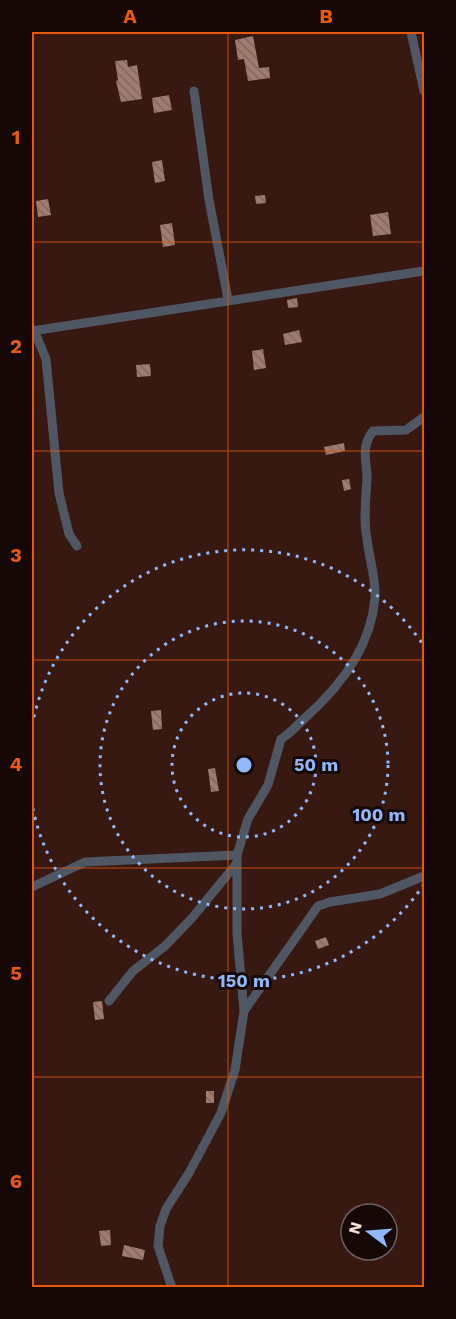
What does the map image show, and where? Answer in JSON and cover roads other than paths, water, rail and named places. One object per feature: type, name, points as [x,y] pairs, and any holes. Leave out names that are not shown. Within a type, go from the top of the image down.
[{"type":"street","points":[[411,32],[424,91]]},
{"type":"street","points":[[194,91],[209,200],[228,299]]},
{"type":"street","points":[[77,546],[69,534],[59,493],[46,359],[33,330],[424,271]]},
{"type":"street","points":[[172,1287],[158,1246],[160,1226],[166,1209],[189,1173],[221,1113],[235,1070],[244,1011],[237,933],[237,859],[248,819],[268,784],[281,739],[293,731],[328,697],[352,665],[364,643],[375,597],[366,536],[367,477],[364,451],[366,441],[373,431],[406,430],[424,417]]},
{"type":"street","points":[[32,886],[85,861],[237,859]]},
{"type":"street","points":[[109,1001],[133,971],[165,946],[192,918],[237,859]]},
{"type":"street","points":[[244,1011],[318,906],[380,894],[424,876]]}]
